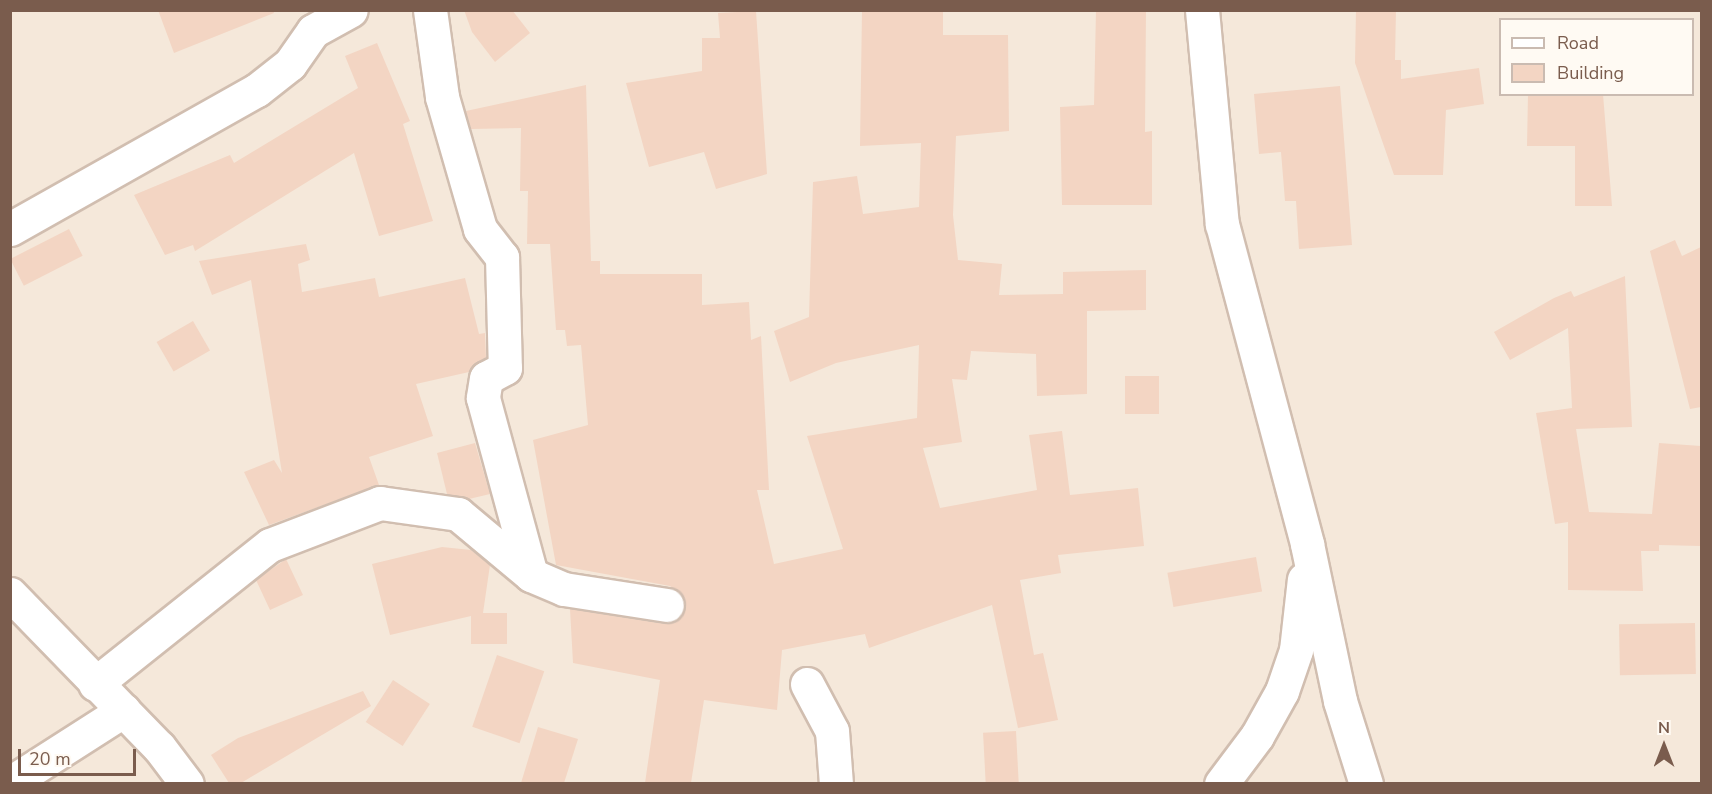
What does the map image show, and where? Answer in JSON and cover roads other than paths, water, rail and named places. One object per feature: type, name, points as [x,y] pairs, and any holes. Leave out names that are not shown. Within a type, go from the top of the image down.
[{"type":"street","points":[[10,228],[257,90],[290,64],[313,31],[351,10]]},
{"type":"street","points":[[430,10],[442,97],[477,218],[501,257],[505,368],[486,378],[483,398],[531,575]]},
{"type":"street","points":[[1202,10],[1222,224],[1307,544],[1340,701],[1366,783]]},
{"type":"street","points":[[95,684],[270,545],[380,503],[458,514],[531,575],[564,589],[667,605]]},
{"type":"street","points":[[1221,783],[1257,736],[1293,660],[1307,544]]},
{"type":"street","points":[[10,594],[95,684],[124,710],[187,783]]},
{"type":"street","points":[[807,684],[832,731],[836,783]]},
{"type":"street","points":[[10,783],[124,710]]}]
